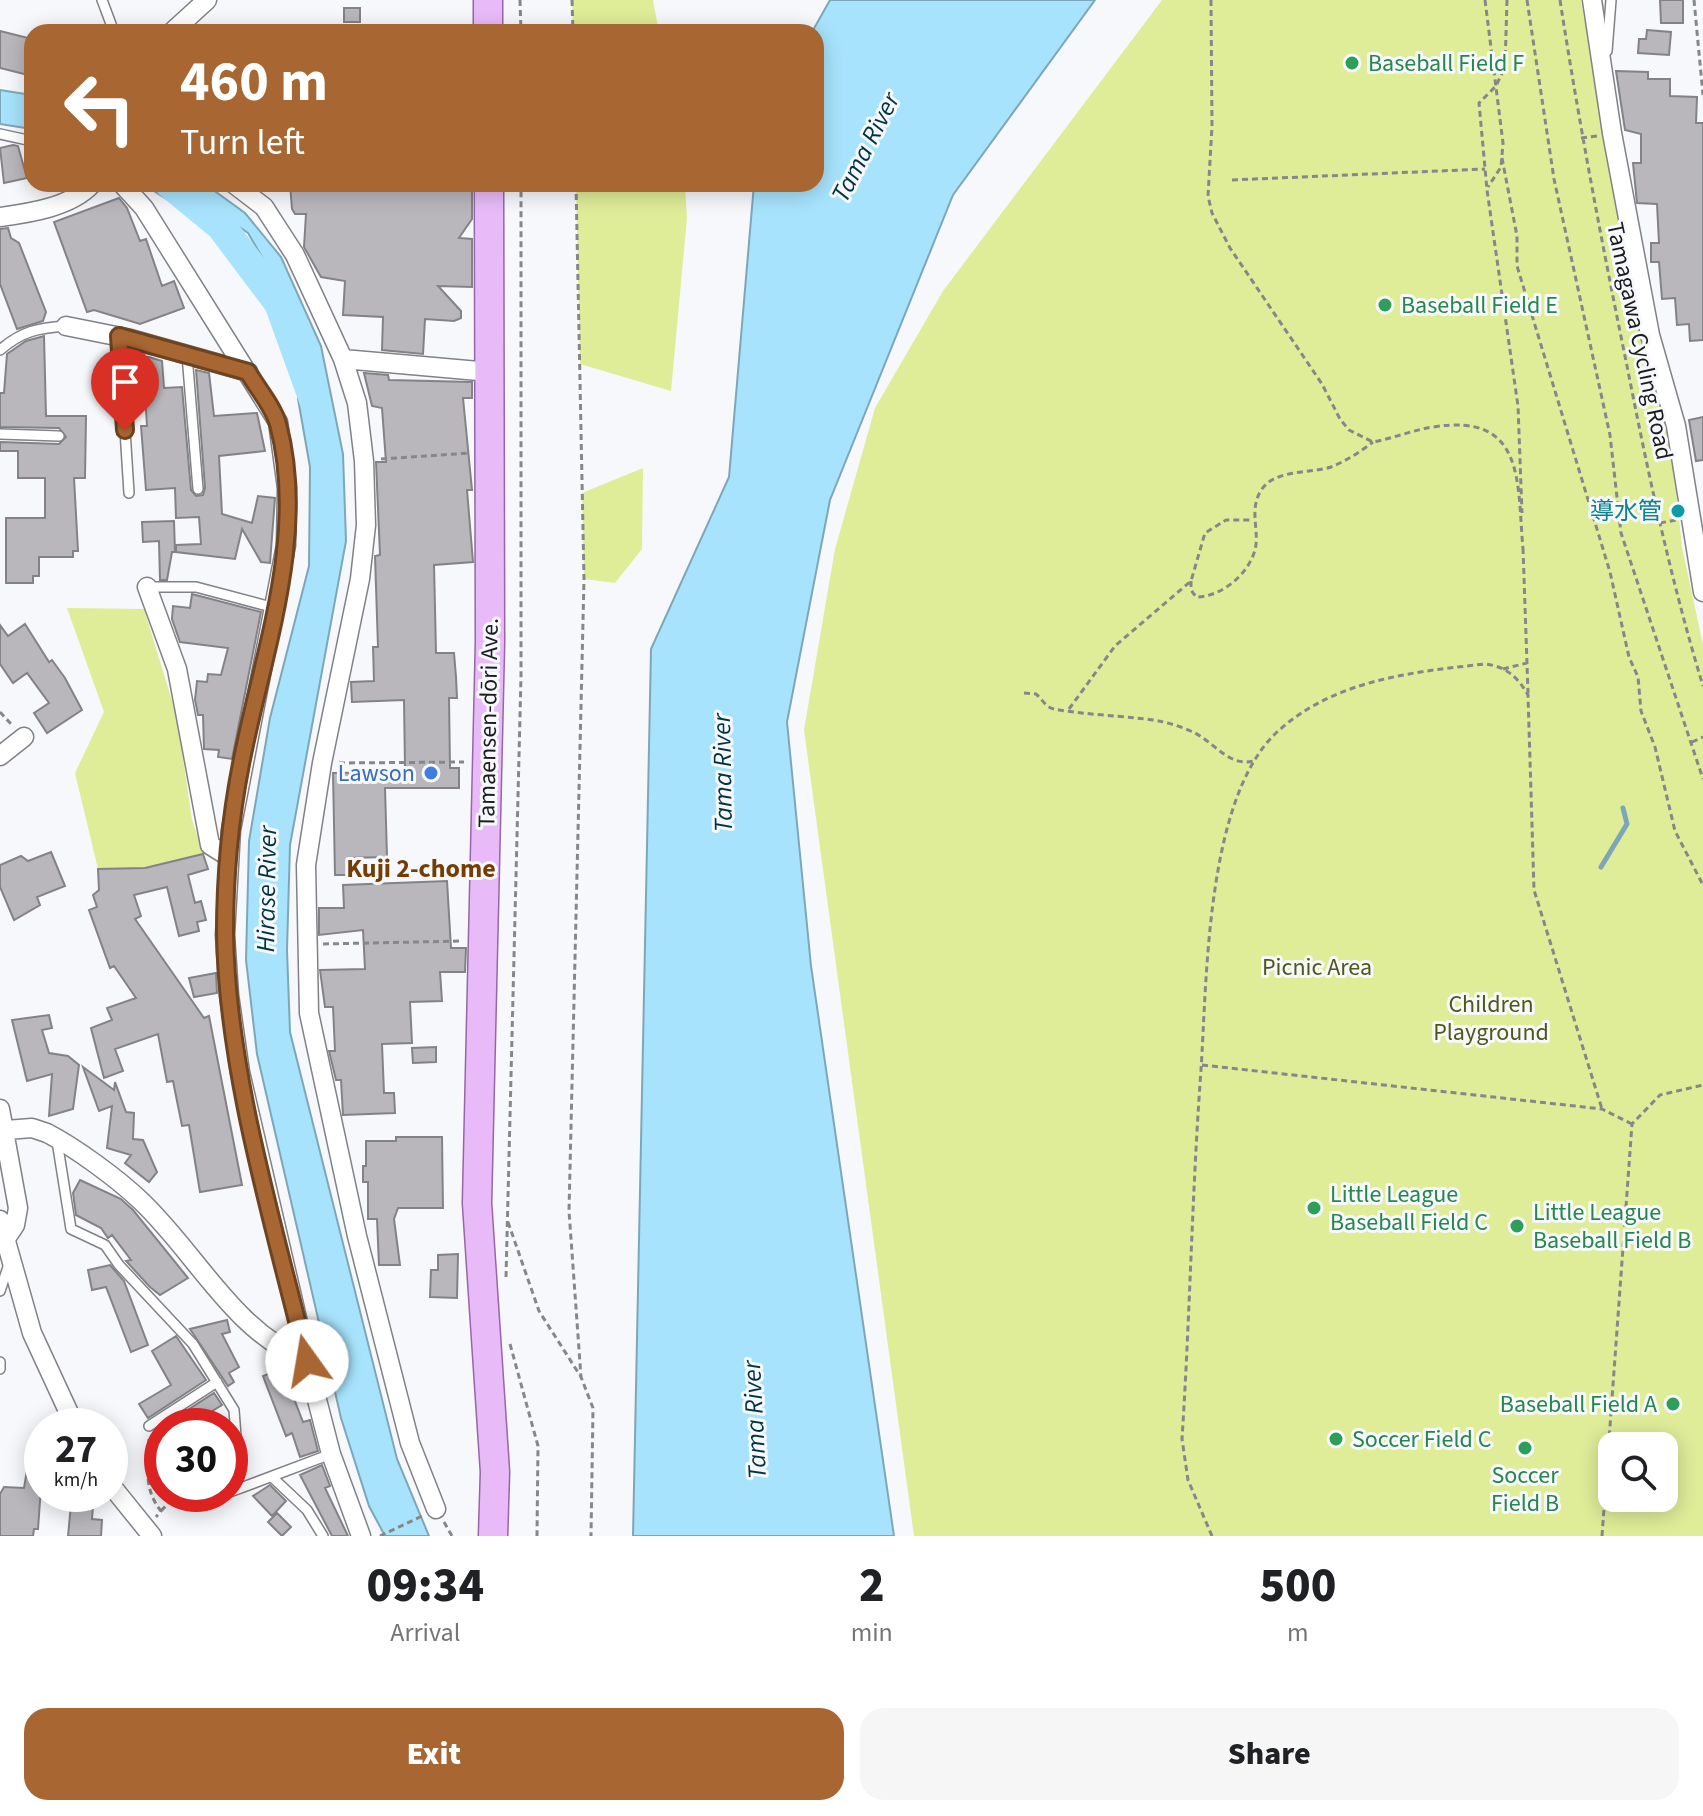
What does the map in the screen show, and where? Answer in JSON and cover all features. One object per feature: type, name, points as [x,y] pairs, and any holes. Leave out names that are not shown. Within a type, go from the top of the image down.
[{"type":"main road","points":[[488,0],[488,24]]},
{"type":"main road","name":"Tamaensen-dōri Ave.","points":[[489,192],[488,761],[477,1203],[495,1472],[493,1536]]},
{"type":"street","points":[[181,24],[207,0]]},
{"type":"street","points":[[1592,0],[1650,335],[1676,426],[1703,592]]},
{"type":"street","points":[[0,217],[29,213],[85,192]]},
{"type":"street","points":[[129,192],[144,208],[278,422],[287,488],[286,545],[241,766],[229,857],[225,935],[238,1056],[307,1361],[331,1454],[361,1536]]},
{"type":"street","points":[[244,192],[264,207],[278,227],[319,302],[357,403],[364,461],[366,525],[360,579],[322,763],[306,865],[305,945],[309,1013],[318,1068],[410,1443],[436,1509]]},
{"type":"street","points":[[66,326],[119,336],[248,372]]},
{"type":"street","points":[[343,359],[490,372]]},
{"type":"street","points":[[147,587],[177,669],[210,845],[229,857]]},
{"type":"street","points":[[0,756],[24,737]]},
{"type":"street","points":[[0,1109],[18,1208],[15,1225],[5,1240]]},
{"type":"street","points":[[6,1130],[32,1128],[56,1137],[141,1200],[242,1317],[280,1348],[307,1361]]},
{"type":"street","points":[[0,1220],[5,1240],[5,1276],[67,1408]]},
{"type":"street","points":[[128,1507],[148,1532]]},
{"type":"lane","points":[[102,0],[111,24]]},
{"type":"lane","points":[[1605,78],[1611,0]]},
{"type":"lane","points":[[0,134],[24,139]]},
{"type":"lane","points":[[0,350],[17,335],[35,328],[66,326]]},
{"type":"lane","points":[[119,336],[129,493]]},
{"type":"lane","points":[[187,355],[198,489]]},
{"type":"lane","points":[[0,434],[59,436]]},
{"type":"lane","points":[[147,587],[196,587],[275,608]]},
{"type":"lane","points":[[56,1137],[71,1229],[105,1245],[119,1265],[193,1344],[233,1408]]},
{"type":"lane","points":[[0,1362],[0,1369]]},
{"type":"lane","points":[[177,1408],[217,1382]]},
{"type":"lane","points":[[248,1486],[331,1454]]},
{"type":"lane","points":[[272,1477],[307,1510],[323,1536]]},
{"type":"path","points":[[520,0],[521,24]]},
{"type":"path","points":[[572,0],[573,24]]},
{"type":"path","points":[[1211,0],[1212,126],[1208,196],[1212,213],[1230,248],[1322,384],[1340,419],[1349,430],[1373,442]]},
{"type":"path","points":[[1485,0],[1502,158],[1517,236],[1517,266],[1610,572],[1629,657],[1638,677],[1641,711],[1655,747],[1675,831],[1703,885]]},
{"type":"path","points":[[1507,0],[1505,67],[1496,86],[1479,103],[1487,190],[1518,406],[1534,890],[1602,1109]]},
{"type":"path","points":[[1527,0],[1554,179],[1610,435],[1621,533],[1703,779]]},
{"type":"path","name":"Tamagawa Cycling Road","points":[[1560,0],[1587,168],[1636,411],[1684,624],[1703,686]]},
{"type":"path","points":[[1694,0],[1703,95]]},
{"type":"path","points":[[1487,190],[1501,167],[1502,158]]},
{"type":"path","points":[[1232,180],[1485,169]]},
{"type":"path","points":[[506,1282],[521,676],[521,192]]},
{"type":"path","points":[[576,192],[584,579],[569,1211],[581,1377]]},
{"type":"path","points":[[1253,520],[1226,520],[1205,533],[1191,581],[1191,590],[1196,597],[1206,597],[1228,588],[1255,549],[1253,520],[1261,490],[1272,479],[1329,467],[1373,442],[1450,425],[1476,427],[1489,433],[1509,451],[1516,464],[1523,549]]},
{"type":"path","points":[[364,461],[489,451]]},
{"type":"path","points":[[1069,709],[1115,646],[1191,581]]},
{"type":"path","points":[[1503,669],[1527,663]]},
{"type":"path","points":[[1212,1536],[1188,1480],[1182,1439],[1211,912],[1233,813],[1254,761],[1276,733],[1353,686],[1485,664],[1503,669],[1520,681],[1528,695]]},
{"type":"path","points":[[1024,693],[1036,694],[1050,709],[1159,721],[1195,733],[1234,761],[1254,761]]},
{"type":"path","points":[[1691,742],[1703,737]]},
{"type":"path","points":[[322,763],[488,761]]},
{"type":"path","points":[[305,945],[483,940]]},
{"type":"path","points":[[1201,1065],[1602,1109],[1632,1124]]},
{"type":"path","points":[[1602,1536],[1632,1124],[1660,1095],[1703,1085]]},
{"type":"path","points":[[507,1218],[539,1311],[581,1377],[593,1408],[591,1536]]},
{"type":"path","points":[[510,1343],[538,1446],[537,1536]]},
{"type":"path","points":[[380,1536],[436,1509]]},
{"type":"path","points":[[148,1532],[160,1512]]},
{"type":"green space","points":[[572,0],[653,0],[658,24],[573,24]]},
{"type":"green space","points":[[1162,0],[1581,0],[1635,310],[1672,451],[1682,547],[1703,645],[1703,1536],[914,1536],[804,730],[835,549],[875,408],[943,291]]},
{"type":"green space","points":[[576,192],[685,192],[687,218],[671,391],[580,364]]},
{"type":"green space","points":[[643,468],[642,549],[615,583],[584,579],[582,493]]},
{"type":"green space","points":[[67,608],[144,609],[177,717],[192,820],[204,854],[145,868],[98,869],[75,773],[104,712]]},
{"type":"water","name":"Tama River","points":[[830,0],[1095,0],[953,195],[830,500],[787,722],[811,966],[894,1536],[633,1536],[651,649],[729,477],[753,192],[824,192],[824,24],[816,24]]},
{"type":"water","points":[[0,90],[24,94],[24,128],[0,124]]},
{"type":"water","points":[[156,192],[216,192],[245,213],[281,257],[321,346],[343,454],[346,541],[290,845],[287,950],[290,1032],[397,1459],[429,1536],[385,1536],[369,1506],[341,1418],[257,1054],[246,960],[249,841],[270,718],[309,566],[310,467],[298,399],[303,348],[273,276],[248,233],[226,218],[190,214]]},
{"type":"building","points":[[1660,0],[1683,0],[1683,23],[1661,23]]},
{"type":"building","points":[[344,8],[360,8],[360,22],[344,22]]},
{"type":"building","points":[[1647,30],[1671,32],[1669,55],[1638,53],[1639,39],[1646,39]]},
{"type":"building","points":[[0,31],[24,37],[24,74],[0,68]]},
{"type":"building","points":[[1616,71],[1648,72],[1648,79],[1670,79],[1670,96],[1697,97],[1696,123],[1703,123],[1703,340],[1690,341],[1689,324],[1677,325],[1675,298],[1662,299],[1659,262],[1651,262],[1651,243],[1659,243],[1657,204],[1637,203],[1633,163],[1641,163],[1641,134],[1625,130]]},
{"type":"building","points":[[18,146],[24,179],[4,183],[0,148]]},
{"type":"building","points":[[291,192],[472,192],[472,219],[459,238],[472,239],[472,287],[438,286],[461,311],[461,318],[454,321],[425,319],[423,354],[382,350],[383,317],[343,315],[345,281],[321,277],[304,247],[306,214],[295,214]]},
{"type":"building","points":[[119,198],[127,208],[140,241],[146,239],[162,286],[174,281],[184,308],[140,324],[94,310],[87,312],[54,222]]},
{"type":"building","points":[[8,228],[11,238],[19,243],[46,312],[43,321],[17,329],[0,284],[0,229]]},
{"type":"building","points":[[44,336],[46,416],[86,416],[85,478],[74,478],[78,551],[73,551],[73,557],[39,557],[39,576],[33,576],[33,583],[6,583],[6,518],[45,518],[45,478],[18,478],[18,451],[0,451],[0,442],[59,444],[66,437],[59,428],[0,427],[0,393],[4,393],[7,354],[26,341]]},
{"type":"building","points":[[136,357],[162,361],[164,388],[182,387],[191,490],[196,496],[203,495],[205,488],[196,370],[209,373],[214,416],[257,413],[265,451],[219,456],[222,514],[252,523],[258,496],[275,498],[270,563],[261,562],[242,529],[235,559],[176,552],[176,545],[201,544],[199,517],[176,518],[175,488],[146,490],[141,426],[147,426],[145,396],[139,397]]},
{"type":"building","points":[[364,373],[388,375],[389,380],[472,382],[472,398],[463,398],[472,490],[467,490],[473,562],[434,565],[436,653],[454,653],[457,698],[449,698],[450,768],[459,768],[459,788],[385,788],[387,857],[348,858],[349,875],[335,875],[333,773],[403,772],[405,767],[404,700],[352,702],[351,682],[374,681],[373,647],[378,647],[375,556],[380,555],[376,462],[386,462],[382,408],[372,406]]},
{"type":"building","points":[[1703,417],[1703,460],[1696,461],[1689,420]]},
{"type":"building","points":[[174,521],[175,552],[172,552],[167,580],[160,580],[159,541],[143,542],[142,522]]},
{"type":"building","points":[[192,594],[261,612],[232,759],[218,757],[219,750],[204,749],[203,715],[198,715],[195,700],[197,681],[207,682],[208,674],[221,675],[228,648],[180,642],[172,619],[173,606],[190,608]]},
{"type":"building","points":[[25,624],[49,662],[52,660],[65,678],[82,710],[47,733],[34,713],[49,703],[27,673],[13,683],[0,664],[0,625],[8,636]]},
{"type":"building","points":[[51,852],[65,886],[37,897],[40,905],[14,920],[0,887],[0,865],[21,856],[28,861]]},
{"type":"building","points":[[203,854],[208,869],[188,875],[195,903],[201,901],[206,920],[197,922],[199,931],[179,936],[167,887],[134,895],[141,916],[135,919],[204,1018],[209,1016],[242,1185],[200,1192],[189,1125],[182,1126],[173,1081],[167,1082],[158,1034],[115,1049],[123,1071],[104,1078],[91,1028],[112,1020],[107,1008],[136,998],[114,966],[110,968],[89,910],[97,907],[93,895],[99,890],[98,869],[145,868]]},
{"type":"building","points":[[447,881],[451,948],[466,948],[465,972],[440,972],[442,1001],[410,1002],[412,1043],[382,1044],[384,1093],[394,1093],[395,1113],[343,1115],[341,1080],[336,1080],[329,1051],[335,1051],[333,1007],[325,1007],[320,970],[365,969],[363,930],[319,935],[319,908],[344,908],[343,885]]},
{"type":"building","points":[[216,973],[217,993],[194,997],[189,978]]},
{"type":"building","points":[[49,1015],[52,1028],[42,1030],[49,1053],[68,1056],[79,1065],[73,1109],[49,1116],[52,1074],[27,1081],[12,1020]]},
{"type":"building","points":[[436,1047],[436,1062],[413,1063],[412,1048]]},
{"type":"building","points":[[83,1067],[114,1090],[115,1082],[126,1112],[134,1113],[133,1139],[143,1140],[157,1172],[149,1182],[125,1163],[131,1155],[107,1148],[112,1106],[99,1111]]},
{"type":"building","points":[[396,1137],[442,1137],[443,1208],[398,1208],[394,1219],[400,1265],[379,1265],[377,1219],[368,1219],[368,1182],[363,1182],[366,1141],[396,1141]]},
{"type":"building","points":[[80,1180],[121,1199],[188,1278],[160,1295],[150,1287],[126,1261],[131,1260],[112,1235],[108,1238],[101,1228],[76,1215],[73,1193]]},
{"type":"building","points":[[458,1254],[457,1298],[430,1297],[431,1270],[438,1270],[438,1255]]},
{"type":"building","points":[[110,1265],[124,1281],[148,1345],[131,1352],[106,1287],[92,1290],[88,1270]]},
{"type":"building","points":[[227,1320],[230,1332],[222,1334],[239,1367],[229,1373],[234,1382],[228,1386],[190,1329]]},
{"type":"building","points":[[176,1336],[206,1380],[163,1408],[144,1408],[144,1412],[139,1404],[171,1385],[152,1351]]},
{"type":"building","points":[[276,1371],[280,1381],[286,1378],[303,1422],[310,1420],[318,1451],[300,1457],[292,1433],[286,1436],[263,1376]]},
{"type":"building","points":[[214,1393],[222,1405],[217,1408],[191,1408]]},
{"type":"building","points":[[322,1465],[330,1486],[325,1488],[348,1536],[332,1536],[300,1475]]},
{"type":"building","points":[[270,1485],[286,1501],[272,1516],[253,1496]]},
{"type":"building","points":[[4,1487],[24,1488],[24,1512],[39,1512],[38,1529],[34,1529],[33,1536],[0,1536],[0,1494]]},
{"type":"building","points":[[70,1512],[93,1512],[92,1519],[102,1520],[101,1536],[68,1536]]},
{"type":"building","points":[[277,1513],[291,1527],[282,1536],[268,1522]]},
{"type":"waterway","name":"Hirase River","points":[[180,192],[221,226],[279,303],[314,400]]},
{"type":"waterway","points":[[1601,867],[1627,824],[1623,808]]},
{"type":"place","name":"Baseball Field F","points":[[1352,63]]},
{"type":"place","name":"Baseball Field E","points":[[1385,305]]},
{"type":"place","name":"導水管","points":[[1678,511]]},
{"type":"place","name":"Lawson","points":[[431,773]]},
{"type":"place","name":"Little League Baseball Field C","points":[[1314,1208]]},
{"type":"place","name":"Little League Baseball Field B","points":[[1517,1226]]},
{"type":"place","name":"Baseball Field A","points":[[1673,1404]]},
{"type":"place","name":"Soccer Field C","points":[[1336,1439]]},
{"type":"place","name":"Soccer Field B","points":[[1525,1448]]},
{"type":"district","name":"Kuji 2-chome","points":[[421,868]]},
{"type":"route","points":[[125,430],[119,336],[248,372],[278,422],[287,488],[286,545],[241,766],[231,830],[225,935],[229,995],[240,1072],[307,1361]]},
{"type":"park label","name":"Picnic Area","points":[[1317,967]]},
{"type":"park label","name":"Children Playground","points":[[1491,1018]]}]
